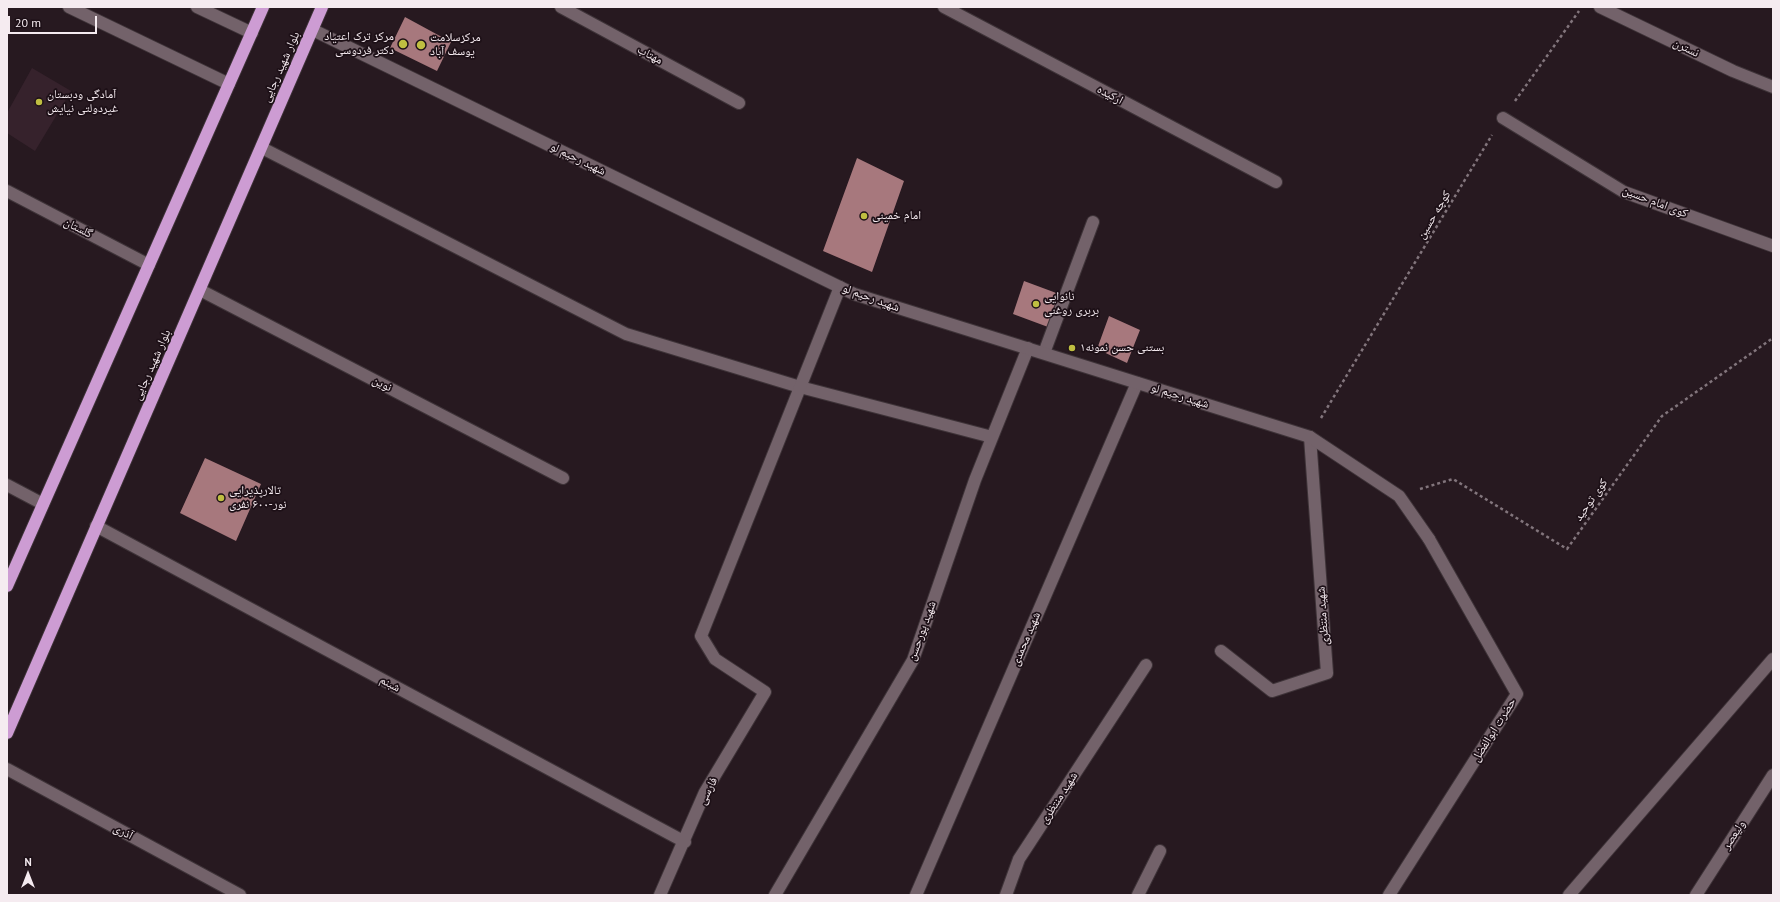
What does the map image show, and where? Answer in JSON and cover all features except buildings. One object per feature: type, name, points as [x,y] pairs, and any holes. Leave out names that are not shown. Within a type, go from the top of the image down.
[{"type":"highway","points":[[7,586],[263,7]]},
{"type":"highway","name":"بلوار شهید رجایی","points":[[7,733],[322,7]]},
{"type":"street","points":[[69,7],[229,84]]},
{"type":"street","points":[[197,7],[252,33]]},
{"type":"street","name":"مهتاب","points":[[561,7],[739,103]]},
{"type":"street","name":"ارکیده","points":[[944,7],[1276,182]]},
{"type":"street","name":"نسترن","points":[[1600,7],[1733,71],[1773,86]]},
{"type":"street","name":"شهید رحیم لو","points":[[313,30],[854,294],[1310,437],[1399,496],[1429,539]]},
{"type":"street","name":"کوی امام حسین","points":[[1503,118],[1624,192],[1773,246]]},
{"type":"street","points":[[262,148],[626,334],[800,387],[992,437]]},
{"type":"street","name":"گلستان","points":[[7,191],[149,265]]},
{"type":"street","points":[[1044,353],[1093,222]]},
{"type":"street","points":[[800,387],[840,287]]},
{"type":"street","name":"نوین","points":[[200,290],[563,478]]},
{"type":"street","name":"شهید پورحسن","points":[[775,895],[912,660],[975,480],[1028,348]]},
{"type":"street","name":"شهید محمدی","points":[[916,895],[1137,383]]},
{"type":"street","name":"فارسی","points":[[660,895],[685,842],[705,792],[765,692],[715,659],[700,636],[800,387]]},
{"type":"street","name":"شهید منتظری","points":[[1221,652],[1272,690],[1327,673],[1310,437]]},
{"type":"street","points":[[7,485],[43,504]]},
{"type":"street","name":"شبنم","points":[[96,526],[685,842]]},
{"type":"street","name":"حضرت ابوالفضل","points":[[1388,895],[1517,694],[1429,539]]},
{"type":"street","points":[[1569,895],[1773,659]]},
{"type":"street","name":"شهید منتظری","points":[[1006,895],[1019,860],[1146,665]]},
{"type":"street","name":"آذری","points":[[7,769],[240,895]]},
{"type":"street","name":"ولیعصر","points":[[1696,895],[1773,775]]},
{"type":"street","points":[[1138,895],[1160,851]]},
{"type":"path","name":"کوچه حسین","points":[[1310,437],[1503,118],[1582,7]]},
{"type":"path","name":"کوی توحید","points":[[1399,496],[1453,479],[1567,549],[1662,416],[1773,338]]},
{"type":"shaded area","name":"آمادگی ودبستان غیردولتی نیایش","points":[[32,68],[71,91],[35,151],[7,133],[7,113]]},
{"type":"place","name":"مرکز ترک اعتیاد دکتر فردوسی","points":[[403,44]]},
{"type":"place","name":"مرکزسلامت یوسف آباد","points":[[421,45]]},
{"type":"place","name":"آمادگی ودبستان غیردولتی نیایش","points":[[39,102]]},
{"type":"place","name":"امام خمینی","points":[[864,216]]},
{"type":"place","name":"نانوایی بربری روغنی","points":[[1036,304]]},
{"type":"place","name":"بستنی حسن نمونه۱","points":[[1072,348]]},
{"type":"place","name":"تالارپذیرایی نور-۶۰۰ نفری","points":[[221,498]]}]
